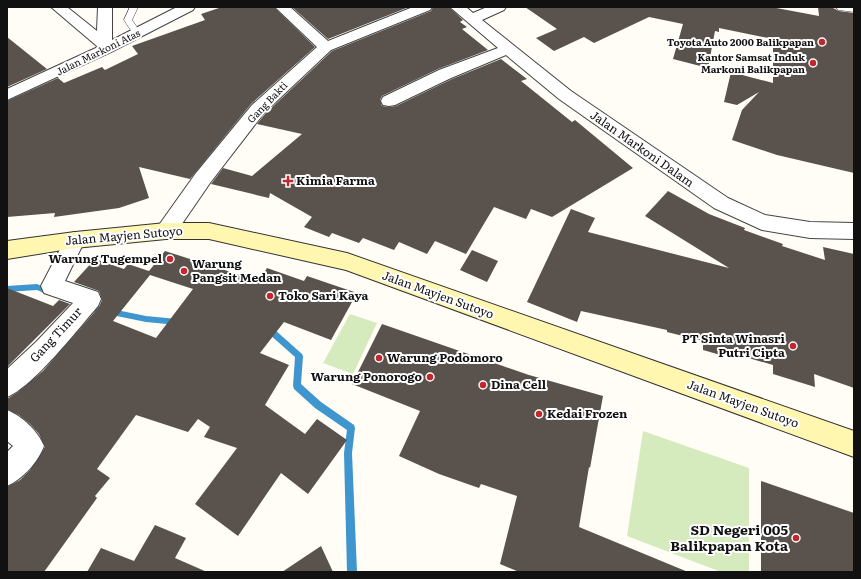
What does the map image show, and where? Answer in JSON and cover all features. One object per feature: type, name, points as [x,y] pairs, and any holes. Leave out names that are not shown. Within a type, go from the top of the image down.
[{"type":"main road","name":"Jalan Mayjen Sutoyo","points":[[7,250],[75,240],[166,231],[208,231],[347,262],[854,444]]},
{"type":"street","points":[[58,7],[72,16],[106,47]]},
{"type":"street","points":[[105,7],[106,47]]},
{"type":"street","name":"Jalan Markoni Atas","points":[[7,96],[188,7]]},
{"type":"street","points":[[282,7],[326,47],[426,7]]},
{"type":"street","name":"Jalan Markoni Dalam","points":[[457,7],[565,95],[721,203],[762,222],[810,230],[854,231]]},
{"type":"street","points":[[471,19],[499,7]]},
{"type":"street","name":"Gang Bakti","points":[[166,231],[203,178],[258,109],[326,47]]},
{"type":"street","points":[[389,101],[445,74],[508,49]]},
{"type":"street","name":"Gang Timur","points":[[7,385],[44,350],[90,298],[52,286],[75,240]]},
{"type":"street","points":[[7,423],[31,446],[7,472]]},
{"type":"lane","points":[[134,7],[128,20],[137,33]]},
{"type":"lane","points":[[839,7],[854,9]]},
{"type":"green space","points":[[350,314],[377,323],[353,374],[323,363]]},
{"type":"green space","points":[[643,431],[749,468],[749,572],[721,572],[627,536]]},
{"type":"building","points":[[222,7],[274,7],[315,47],[251,104],[190,179],[139,167],[149,198],[119,208],[54,217],[55,213],[7,217],[7,101],[58,78],[64,83],[102,67],[105,70],[138,54],[132,46],[205,20],[201,14]]},
{"type":"building","points":[[292,7],[409,7],[328,39]]},
{"type":"building","points":[[433,7],[449,7],[463,20],[460,22],[467,27],[462,29],[488,50],[438,69],[382,96],[380,100],[382,106],[396,106],[452,79],[501,59],[527,79],[521,81],[572,122],[575,120],[633,168],[552,217],[531,209],[526,219],[494,207],[466,254],[435,241],[427,254],[399,242],[394,250],[363,238],[359,243],[332,233],[329,237],[304,227],[312,217],[270,193],[269,198],[211,184],[223,168],[252,176],[302,134],[257,124],[265,114],[332,51],[431,11]]},
{"type":"building","points":[[525,7],[771,7],[819,16],[818,7],[831,7],[839,11],[854,13],[854,173],[777,155],[732,140],[742,110],[759,92],[737,105],[724,102],[731,72],[773,83],[773,39],[719,28],[719,32],[715,31],[708,68],[673,59],[683,24],[649,17],[594,43],[584,37],[554,51],[536,38],[557,29]]},
{"type":"building","points":[[7,37],[47,69],[7,87]]},
{"type":"building","points":[[668,191],[709,214],[745,228],[744,230],[783,244],[782,246],[825,260],[823,247],[854,254],[854,388],[814,374],[815,387],[773,374],[773,365],[724,351],[724,356],[703,350],[703,341],[667,332],[667,330],[581,311],[577,322],[527,302],[571,209],[595,218],[588,232],[729,268],[645,216]]},
{"type":"building","points":[[472,250],[498,261],[487,282],[460,270]]},
{"type":"building","points":[[165,251],[259,281],[267,268],[304,281],[307,276],[357,293],[331,340],[284,322],[260,353],[289,365],[265,405],[305,434],[317,419],[347,440],[308,494],[281,473],[238,536],[195,504],[237,448],[204,437],[210,427],[198,419],[188,432],[136,415],[97,469],[110,478],[95,496],[97,498],[44,572],[7,572],[7,487],[20,480],[30,470],[45,447],[39,434],[30,424],[19,415],[7,409],[7,399],[18,392],[43,371],[99,307],[102,300],[99,291],[74,282],[95,259],[124,269],[128,264],[149,271]],"holes":[[[150,275],[193,289],[156,338],[113,321]]]},
{"type":"building","points":[[7,288],[53,306],[59,300],[70,304],[7,367]]},
{"type":"building","points":[[382,324],[529,375],[603,396],[579,527],[688,572],[519,572],[500,564],[517,496],[481,484],[479,488],[439,474],[399,456],[420,411],[352,384]]},
{"type":"building","name":"SD Negeri 005 Balikpapan Kota","points":[[761,481],[854,513],[854,572],[761,572]]},
{"type":"building","points":[[155,525],[186,538],[175,558],[207,572],[87,572],[101,548],[134,561]]},
{"type":"building","points":[[321,546],[333,572],[282,572]]},
{"type":"waterway","points":[[7,289],[37,287],[51,293]]},
{"type":"waterway","points":[[87,307],[146,319],[177,322]]},
{"type":"waterway","points":[[267,331],[271,331],[299,356],[297,386],[318,405],[351,428],[348,453],[352,572]]},
{"type":"place","name":"Toyota Auto 2000 Balikpapan","points":[[822,42]]},
{"type":"place","name":"Kantor Samsat Induk Markoni Balikpapan","points":[[813,63]]},
{"type":"place","name":"Kimia Farma","points":[[288,181]]},
{"type":"place","name":"Warung Tugempel","points":[[170,259]]},
{"type":"place","name":"Warung Pangsit Medan","points":[[184,271]]},
{"type":"place","name":"Toko Sari Kaya","points":[[270,296]]},
{"type":"place","name":"PT Sinta Winasri Putri Cipta","points":[[793,346]]},
{"type":"place","name":"Warung Podomoro","points":[[379,358]]},
{"type":"place","name":"Warung Ponorogo","points":[[430,377]]},
{"type":"place","name":"Dina Cell","points":[[483,385]]},
{"type":"place","name":"Kedai Frozen","points":[[539,414]]},
{"type":"place","name":"SD Negeri 005 Balikpapan Kota","points":[[796,538]]}]
